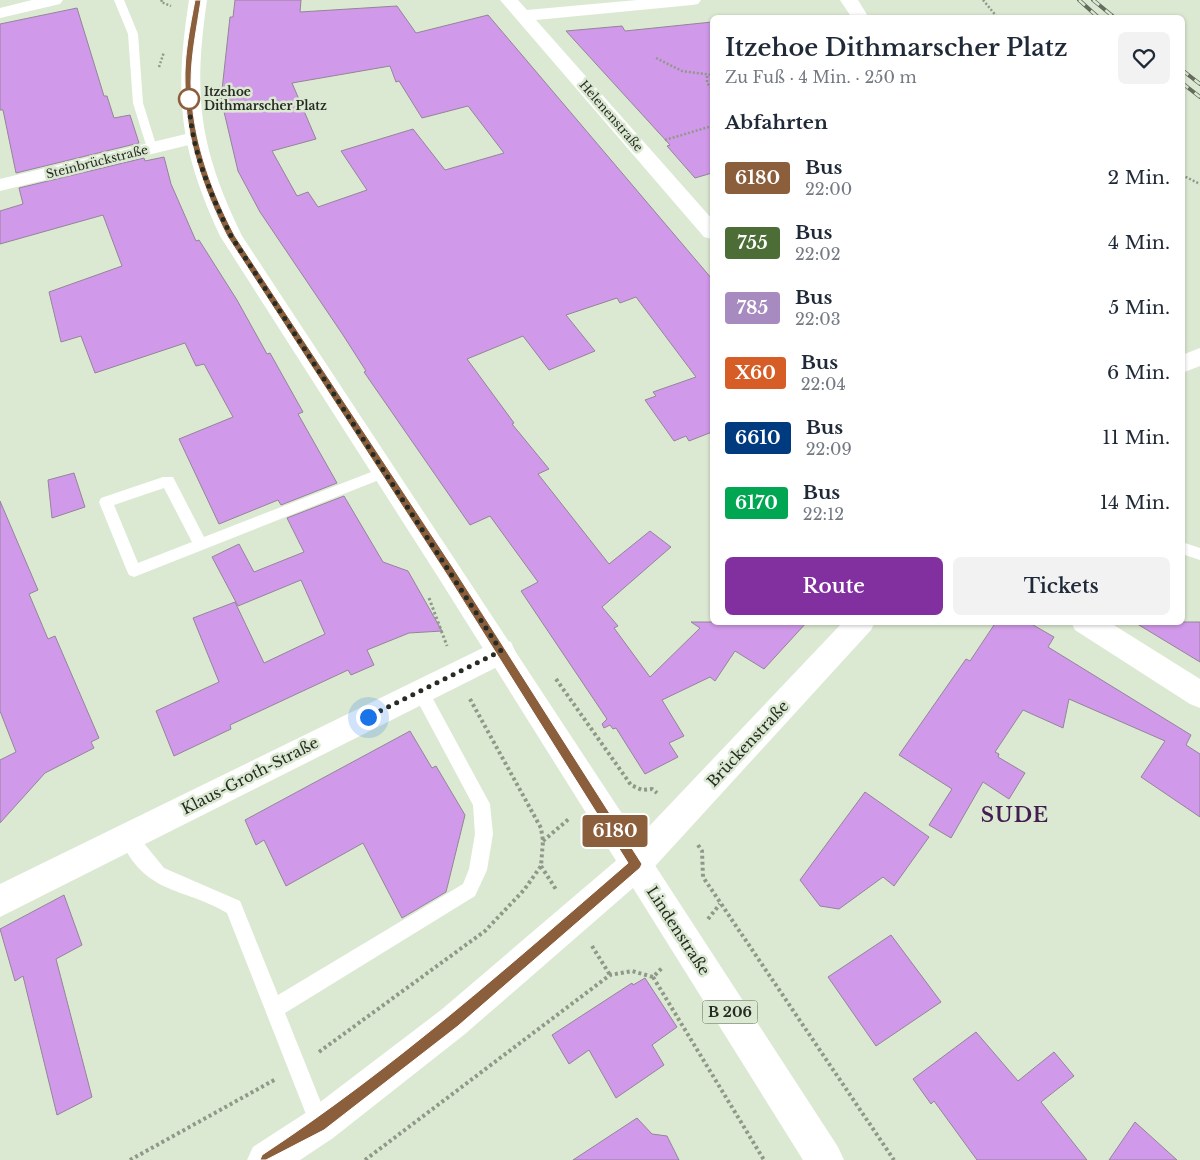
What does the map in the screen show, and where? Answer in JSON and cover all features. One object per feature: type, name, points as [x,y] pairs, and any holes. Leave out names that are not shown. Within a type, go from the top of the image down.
[{"type":"street","points":[[0,13],[54,0]]},
{"type":"street","name":"Lindenstraße","points":[[198,0],[190,49],[188,83],[194,138],[211,196],[231,236],[501,651],[825,1160]]},
{"type":"street","name":"Helenenstraße","points":[[509,0],[710,230]]},
{"type":"street","points":[[523,16],[692,0]]},
{"type":"street","points":[[849,0],[859,15]]},
{"type":"street","name":"Steinbrückstraße","points":[[0,185],[194,138]]},
{"type":"street","points":[[1185,364],[1200,356]]},
{"type":"street","name":"Brückenstraße","points":[[266,1160],[320,1125],[453,1022],[636,864],[858,625]]},
{"type":"street","points":[[1090,625],[1200,695]]},
{"type":"street","name":"Klaus-Groth-Straße","points":[[0,901],[501,651]]},
{"type":"lane","points":[[119,0],[132,34],[138,103],[152,148]]},
{"type":"lane","points":[[200,544],[168,481],[106,502],[134,571],[384,472]]},
{"type":"lane","points":[[1185,549],[1200,554]]},
{"type":"lane","points":[[275,1008],[469,890],[478,870],[484,834],[481,804],[420,691]]},
{"type":"lane","points":[[128,837],[157,874],[174,882],[220,896],[234,907],[320,1125]]},
{"type":"path","points":[[983,0],[996,15]]},
{"type":"path","points":[[656,58],[676,69],[710,75]]},
{"type":"path","points":[[707,76],[707,83],[710,87]]},
{"type":"path","points":[[639,148],[710,127]]},
{"type":"path","points":[[1185,176],[1200,184]]},
{"type":"path","points":[[555,676],[623,774]]},
{"type":"path","points":[[130,1160],[297,1067],[485,931],[524,890],[541,866],[543,841]]},
{"type":"path","points":[[653,978],[687,944],[720,904],[894,1160]]},
{"type":"path","points":[[365,1160],[610,975],[628,970],[643,971],[653,978],[764,1160]]},
{"type":"building","points":[[235,0],[301,0],[300,12],[397,6],[416,33],[488,15],[710,277],[710,433],[689,441],[686,436],[674,441],[645,400],[656,396],[653,392],[696,377],[636,297],[620,303],[617,298],[566,315],[595,351],[549,370],[523,336],[467,359],[514,423],[512,424],[549,469],[538,474],[609,564],[650,531],[671,547],[602,607],[618,626],[614,628],[650,677],[700,628],[691,622],[710,622],[710,625],[804,625],[764,669],[735,651],[715,681],[710,677],[662,700],[684,736],[669,743],[678,757],[645,774],[616,728],[613,729],[610,725],[604,728],[602,724],[607,719],[521,591],[538,582],[490,516],[470,525],[364,372],[366,371],[343,335],[260,212],[238,171],[221,99],[230,17],[233,17]],"holes":[[[390,66],[396,82],[399,81],[422,118],[468,106],[504,153],[445,170],[413,129],[341,151],[367,190],[318,207],[308,192],[297,196],[272,151],[316,139],[292,83]]]},
{"type":"building","points":[[77,8],[104,96],[107,96],[114,118],[130,115],[139,143],[16,173],[3,110],[0,110],[0,24]]},
{"type":"building","points":[[710,22],[710,174],[695,178],[667,146],[670,145],[566,31],[622,26],[625,31]]},
{"type":"building","points":[[164,157],[171,184],[196,241],[199,240],[237,300],[267,354],[270,353],[303,412],[298,414],[337,483],[281,505],[278,500],[219,524],[179,439],[233,417],[204,364],[196,366],[185,343],[95,373],[81,336],[61,342],[49,292],[122,266],[103,215],[0,244],[0,211],[23,204],[19,188],[144,158],[145,161]]},
{"type":"building","points":[[74,473],[85,507],[52,518],[48,480]]},
{"type":"building","points":[[344,496],[383,562],[408,571],[442,631],[409,633],[367,650],[374,665],[351,675],[348,670],[230,725],[231,729],[174,756],[156,711],[219,682],[193,618],[235,602],[264,663],[325,634],[301,580],[238,606],[212,557],[239,544],[254,572],[304,552],[287,518]]},
{"type":"building","points":[[0,501],[38,590],[29,594],[48,639],[55,636],[99,738],[91,742],[94,748],[45,773],[0,823],[0,760],[16,752],[0,711]]},
{"type":"building","points":[[1185,622],[1200,622],[1200,662],[1139,625],[1185,625]]},
{"type":"building","points":[[994,625],[1033,625],[1054,637],[1048,647],[1191,735],[1186,745],[1200,754],[1200,817],[1141,777],[1165,741],[1069,699],[1063,728],[1023,710],[995,752],[999,754],[998,757],[1025,773],[1009,799],[983,782],[951,838],[929,825],[952,789],[899,755],[966,659],[970,661]]},
{"type":"building","points":[[410,731],[432,768],[436,766],[465,815],[446,892],[402,918],[363,843],[286,886],[264,840],[256,845],[245,820]]},
{"type":"building","points":[[865,792],[929,837],[894,886],[883,877],[839,909],[820,906],[800,880]]},
{"type":"building","points":[[64,895],[82,945],[56,959],[92,1097],[57,1115],[23,976],[15,981],[0,929]]},
{"type":"building","points":[[891,935],[941,1002],[876,1046],[828,977]]},
{"type":"building","points":[[645,978],[677,1027],[652,1045],[664,1065],[616,1098],[589,1050],[569,1064],[552,1035],[632,983],[633,985]]},
{"type":"building","points":[[976,1032],[1018,1081],[1054,1052],[1074,1076],[1041,1102],[1087,1160],[977,1160],[934,1101],[931,1104],[913,1079]]},
{"type":"building","points":[[637,1118],[652,1134],[667,1136],[679,1160],[573,1160]]},
{"type":"building","points":[[1135,1122],[1177,1160],[1109,1160]]},
{"type":"railway","points":[[1079,0],[1096,15]]},
{"type":"railway","points":[[1093,0],[1111,15]]},
{"type":"railway","points":[[1185,72],[1200,84]]},
{"type":"railway","points":[[1185,85],[1200,97]]},
{"type":"bus line","name":"6180","points":[[198,0],[190,49],[188,83],[190,117],[194,138],[211,196],[231,236],[450,572],[636,864],[453,1022],[320,1125],[266,1160]]},
{"type":"place","name":"Itzehoe Dithmarscher Platz","points":[[189,99]]},
{"type":"district","name":"SUDE","points":[[1015,815]]},
{"type":"route","points":[[189,99],[194,138],[211,196],[231,236],[501,651],[368,717]]}]
